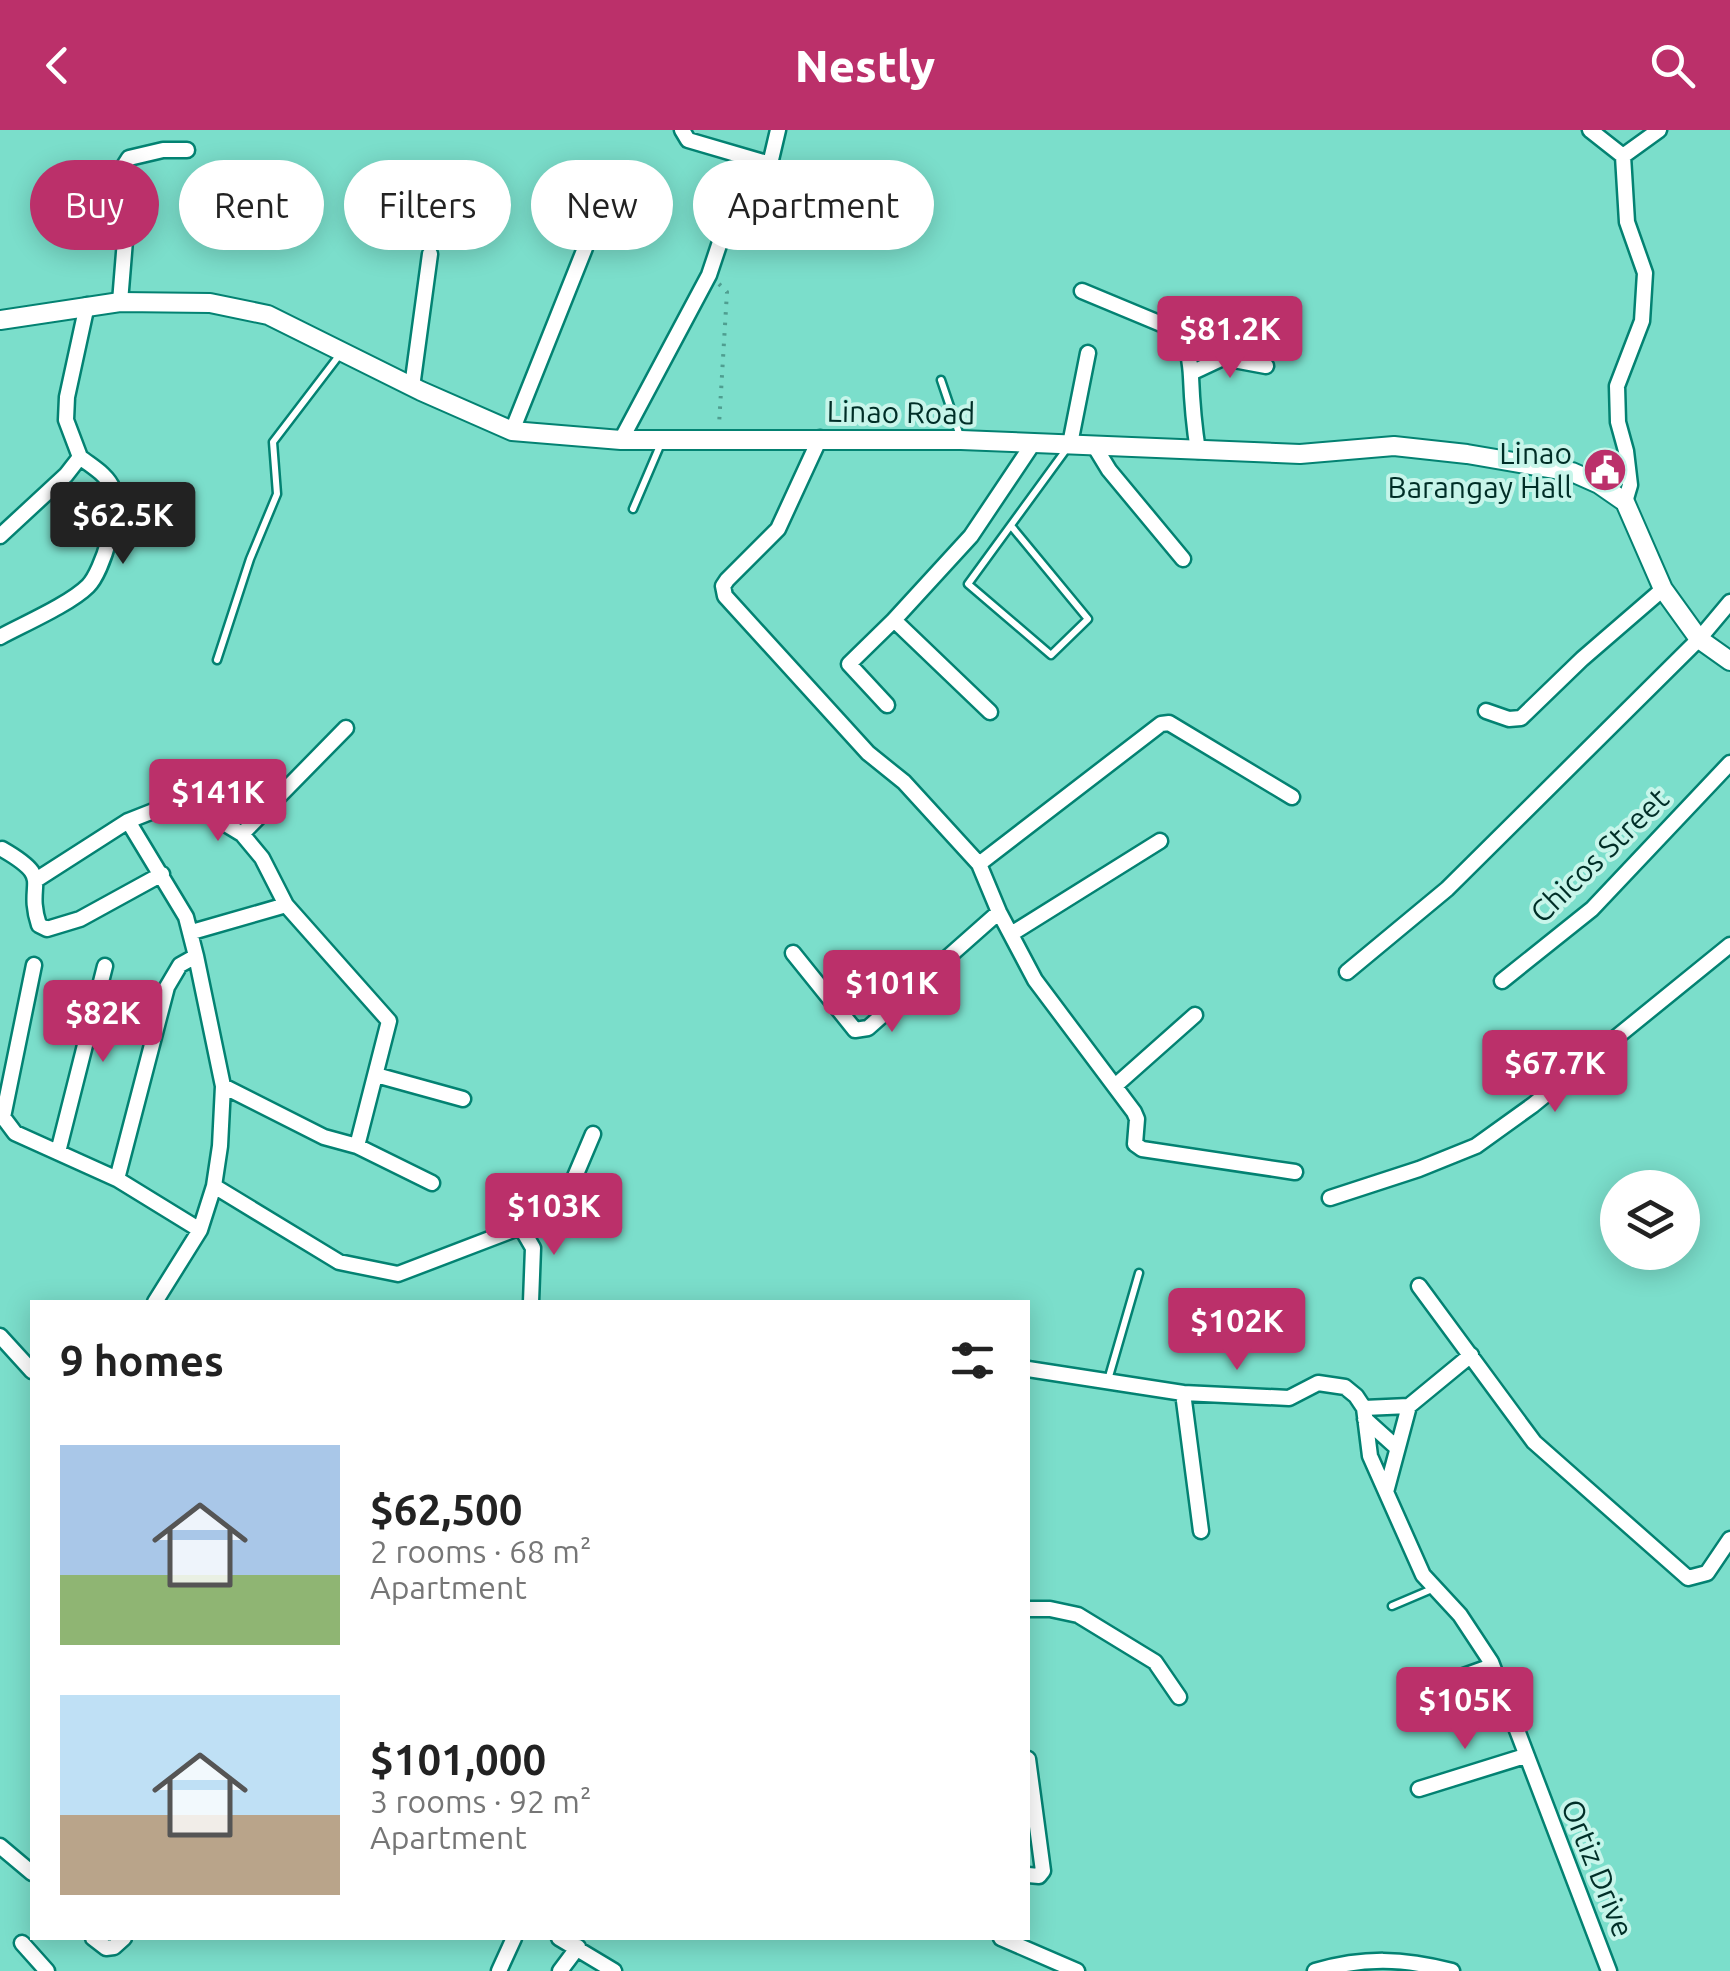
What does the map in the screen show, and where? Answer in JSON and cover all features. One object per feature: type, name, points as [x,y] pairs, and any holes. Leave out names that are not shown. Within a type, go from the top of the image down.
[{"type":"street","points":[[682,130],[688,140],[756,160]]},
{"type":"street","points":[[771,160],[778,130]]},
{"type":"street","points":[[1590,130],[1623,156],[1627,222],[1645,273],[1642,321],[1618,386],[1618,422],[1630,485],[1625,502],[1663,589],[1699,639],[1730,660]]},
{"type":"street","points":[[1623,156],[1659,130]]},
{"type":"street","points":[[120,302],[126,228],[122,168],[129,158],[164,150],[187,150]]},
{"type":"street","points":[[512,431],[584,250]]},
{"type":"street","points":[[621,440],[709,275],[717,250]]},
{"type":"street","points":[[412,387],[430,254]]},
{"type":"street","points":[[1082,291],[1183,333]]},
{"type":"street","name":"Linao Road","points":[[0,320],[120,302],[210,303],[268,316],[512,431],[621,440],[961,440],[1300,454],[1394,446],[1572,472],[1625,502]]},
{"type":"street","points":[[0,637],[73,597],[96,577],[112,526],[114,490],[105,476],[80,456],[66,420],[87,305]]},
{"type":"street","points":[[1190,312],[1183,333],[1198,451]]},
{"type":"street","points":[[1070,444],[1088,354]]},
{"type":"street","points":[[1191,373],[1224,358],[1266,366]]},
{"type":"street","points":[[820,438],[778,529],[728,580],[724,592],[868,753],[904,782],[979,864],[1035,980],[1138,1119],[1134,1141],[1142,1150],[1295,1172]]},
{"type":"street","points":[[887,705],[849,664],[971,536],[1034,442]]},
{"type":"street","points":[[1096,447],[1109,470],[1183,560]]},
{"type":"street","points":[[0,536],[80,456]]},
{"type":"street","points":[[1486,711],[1508,719],[1521,718],[1663,589]]},
{"type":"street","points":[[1347,972],[1447,889],[1699,639],[1730,602]]},
{"type":"street","points":[[894,620],[990,712]]},
{"type":"street","points":[[979,864],[1161,724],[1169,722],[1292,797]]},
{"type":"street","points":[[242,834],[346,728]]},
{"type":"street","name":"Chicos Street","points":[[1502,981],[1592,909],[1730,764]]},
{"type":"street","points":[[36,880],[128,821],[161,808],[199,808],[242,834],[262,858],[286,905],[388,1021],[356,1146]]},
{"type":"street","points":[[128,821],[192,932],[223,1086],[214,1186],[200,1230],[156,1300]]},
{"type":"street","points":[[1011,934],[1160,841]]},
{"type":"street","points":[[2,848],[30,865],[36,880],[36,916],[39,925],[48,929],[80,919],[162,874]]},
{"type":"street","points":[[192,932],[286,905]]},
{"type":"street","points":[[794,953],[859,1032],[999,912]]},
{"type":"street","points":[[1330,1198],[1476,1146],[1533,1105],[1730,945]]},
{"type":"street","points":[[116,1179],[167,987],[180,966],[196,956]]},
{"type":"street","points":[[34,966],[3,1117],[15,1133],[116,1179],[200,1230]]},
{"type":"street","points":[[58,1152],[105,966]]},
{"type":"street","points":[[1115,1086],[1195,1014]]},
{"type":"street","points":[[376,1076],[463,1099]]},
{"type":"street","points":[[223,1086],[324,1137],[356,1146],[432,1184]]},
{"type":"street","points":[[214,1186],[338,1262],[398,1274],[562,1210],[593,1134]]},
{"type":"street","points":[[522,1228],[533,1248],[531,1300]]},
{"type":"street","points":[[1420,1286],[1534,1442],[1688,1578],[1707,1572],[1730,1539]]},
{"type":"street","points":[[0,1336],[30,1369]]},
{"type":"street","points":[[1365,1414],[1409,1406],[1472,1355]]},
{"type":"street","points":[[1030,1369],[1183,1393],[1288,1398],[1318,1384],[1333,1384],[1356,1396],[1365,1414],[1396,1447]]},
{"type":"street","points":[[1183,1393],[1201,1531]]},
{"type":"street","points":[[1386,1492],[1409,1406]]},
{"type":"street","name":"Ortiz Drive","points":[[1365,1414],[1370,1456],[1422,1575],[1460,1615],[1491,1662],[1609,1971]]},
{"type":"street","points":[[1030,1610],[1050,1609],[1078,1615],[1154,1662],[1179,1697]]},
{"type":"street","points":[[1419,1790],[1525,1756]]},
{"type":"street","points":[[1030,1775],[1043,1871],[1039,1876],[1030,1875]]},
{"type":"street","points":[[0,1846],[30,1870]]},
{"type":"street","points":[[96,1940],[106,1948],[122,1940]]},
{"type":"street","points":[[499,1971],[513,1940]]},
{"type":"street","points":[[563,1940],[614,1971]]},
{"type":"street","points":[[1006,1940],[1077,1971]]},
{"type":"street","points":[[22,1944],[47,1971]]},
{"type":"street","points":[[560,1971],[578,1947]]},
{"type":"street","points":[[1315,1971],[1349,1961],[1413,1961],[1452,1971]]},
{"type":"lane","points":[[217,660],[276,494],[273,442],[342,352]]},
{"type":"lane","points":[[941,380],[961,440]]},
{"type":"lane","points":[[633,509],[663,440]]},
{"type":"lane","points":[[1012,527],[1088,618],[1051,655],[968,584],[1070,444]]},
{"type":"lane","points":[[1108,1381],[1139,1273]]},
{"type":"lane","points":[[1392,1606],[1435,1588]]},
{"type":"lane","points":[[1432,1684],[1491,1662]]},
{"type":"path","points":[[709,275],[727,292],[718,440]]},
{"type":"building","name":"Linao Barangay Hall","points":[[1599,455],[1621,467],[1612,484],[1590,473]]},
{"type":"place","name":"Linao Barangay Hall","points":[[1605,470]]}]
